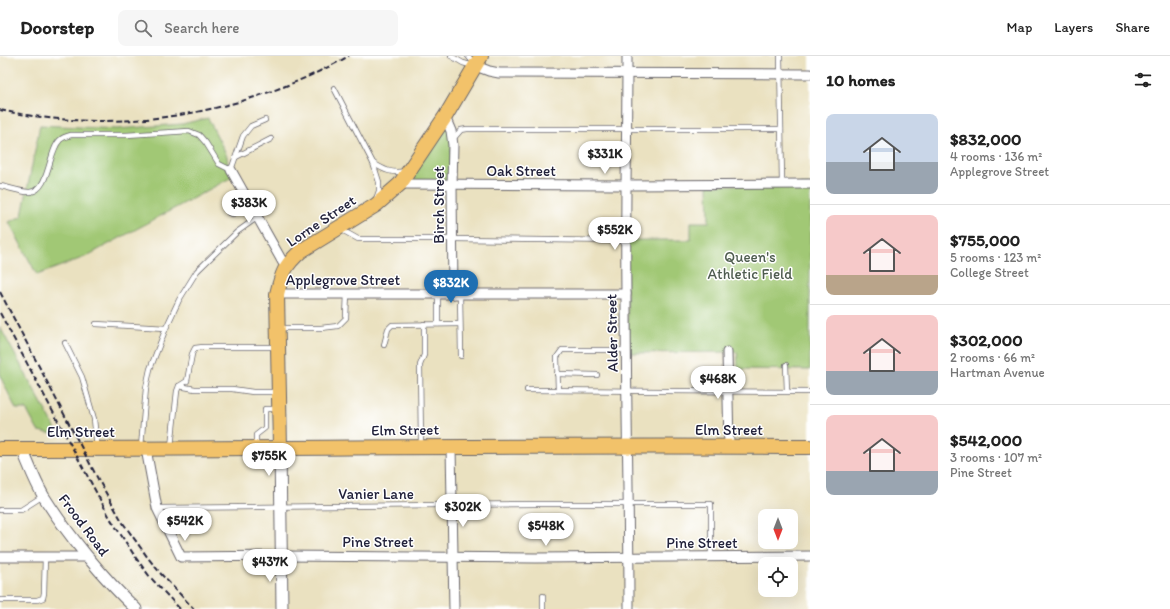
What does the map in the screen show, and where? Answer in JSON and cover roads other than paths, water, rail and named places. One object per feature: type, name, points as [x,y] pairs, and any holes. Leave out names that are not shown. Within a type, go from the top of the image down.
[{"type":"main road","name":"Lorne Street","points":[[280,448],[277,294],[281,277],[292,259],[301,251],[372,207],[400,184],[445,117],[475,59]]},
{"type":"main road","name":"Elm Street","points":[[0,449],[810,447]]},
{"type":"street","name":"Alder Street","points":[[626,56],[626,294],[629,609]]},
{"type":"street","points":[[475,59],[489,71],[499,73],[810,74]]},
{"type":"street","name":"Birch Street","points":[[445,117],[453,139],[453,239],[457,294]]},
{"type":"street","points":[[231,170],[286,268]]},
{"type":"street","name":"Oak Street","points":[[400,184],[810,184]]},
{"type":"street","name":"Applegrove Street","points":[[277,294],[626,294]]},
{"type":"street","points":[[727,352],[729,447]]},
{"type":"street","points":[[450,447],[454,609]]},
{"type":"street","points":[[280,448],[282,609]]},
{"type":"street","name":"Frood Road","points":[[22,449],[43,496],[88,557],[126,600],[136,609]]},
{"type":"street","name":"Pine Street","points":[[144,449],[157,508],[181,558],[281,556],[810,556]]},
{"type":"street","points":[[0,557],[88,557]]},
{"type":"lane","points":[[451,56],[463,63],[475,59]]},
{"type":"lane","points":[[780,56],[782,184]]},
{"type":"lane","points":[[334,88],[373,163],[379,182],[379,190],[372,207]]},
{"type":"lane","points":[[0,186],[30,192],[36,190],[44,179],[55,147],[59,140],[71,135],[126,135],[189,131],[199,135],[206,143],[219,164],[231,170],[242,136],[251,126],[265,120]]},
{"type":"lane","points":[[453,139],[461,130],[467,128],[781,129]]},
{"type":"lane","points":[[236,157],[271,139]]},
{"type":"lane","points":[[373,163],[387,171],[403,172],[410,170]]},
{"type":"lane","points":[[144,449],[146,388],[150,369],[179,300],[197,271],[237,232],[258,217]]},
{"type":"lane","points":[[338,228],[358,239],[626,241]]},
{"type":"lane","points":[[277,328],[321,328],[338,326],[346,318],[347,294]]},
{"type":"lane","points":[[438,294],[438,324]]},
{"type":"lane","points":[[457,294],[461,356]]},
{"type":"lane","points":[[96,324],[166,328]]},
{"type":"lane","points":[[421,447],[420,365],[424,355],[424,324]]},
{"type":"lane","points":[[384,345],[388,329],[392,325],[460,324]]},
{"type":"lane","points":[[65,343],[82,377],[94,419],[97,449]]},
{"type":"lane","points":[[171,449],[177,391],[179,386],[187,381],[192,354],[195,348],[278,347]]},
{"type":"lane","points":[[558,390],[557,357],[562,350],[627,350]]},
{"type":"lane","points":[[786,365],[787,391]]},
{"type":"lane","points":[[557,374],[597,375]]},
{"type":"lane","points":[[179,386],[195,389],[232,389],[253,392],[279,392]]},
{"type":"lane","points":[[527,390],[810,392]]},
{"type":"lane","points":[[256,448],[256,435],[265,428],[264,409],[279,409]]},
{"type":"lane","points":[[0,510],[21,510],[43,496]]},
{"type":"lane","name":"Vanier Lane","points":[[157,508],[711,504],[711,557]]},
{"type":"lane","points":[[0,600],[37,600],[43,598],[45,557]]},
{"type":"lane","points":[[543,596],[543,609]]},
{"type":"railway","points":[[0,110],[45,118],[90,121],[135,120],[180,115],[224,106],[267,93],[308,76],[349,56]]},
{"type":"railway","points":[[0,292],[98,479],[123,523],[161,574],[194,609]]},
{"type":"railway","points":[[0,313],[110,518],[150,577],[180,609]]},
{"type":"park label","name":"Queen's Athletic Field","points":[[750,266]]}]
